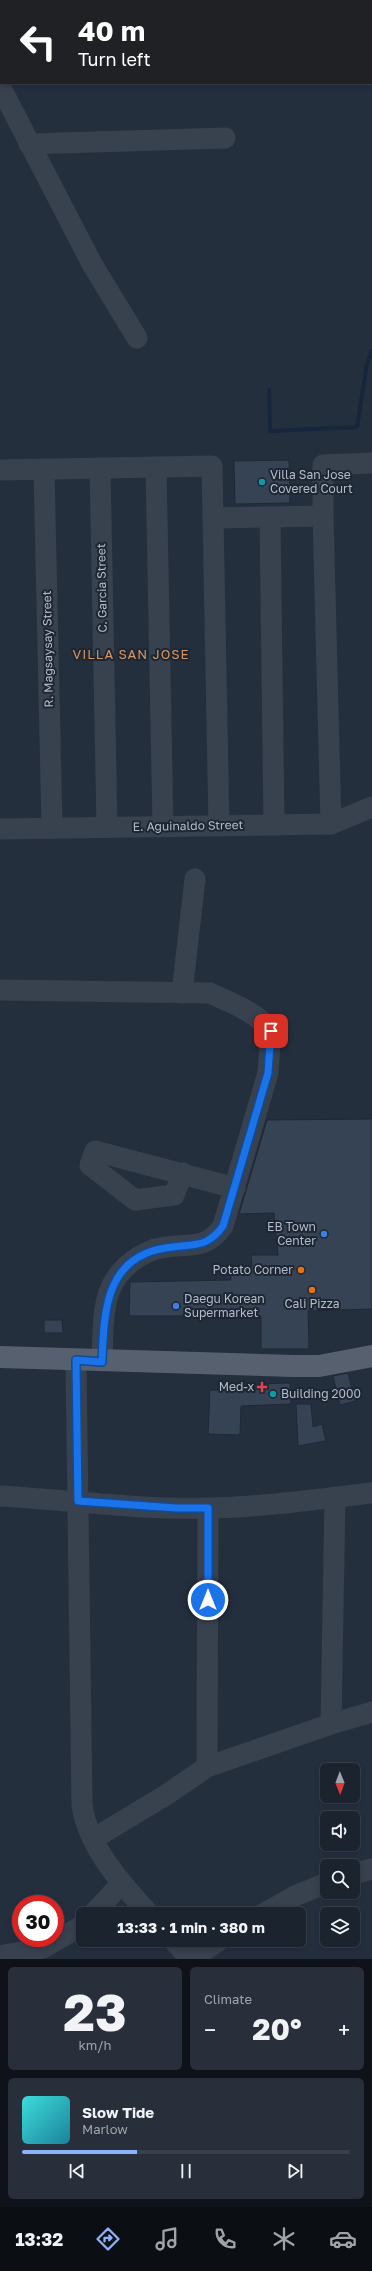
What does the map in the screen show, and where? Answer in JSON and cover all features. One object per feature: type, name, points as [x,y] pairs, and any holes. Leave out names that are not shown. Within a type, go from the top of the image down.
[{"type":"main road","points":[[0,1357],[102,1362],[248,1366],[319,1366],[372,1356]]},
{"type":"street","points":[[0,86],[92,264],[137,338]]},
{"type":"street","points":[[29,144],[225,138]]},
{"type":"street","points":[[331,824],[322,516],[323,464],[372,463]]},
{"type":"street","points":[[0,470],[212,466],[219,826]]},
{"type":"street","points":[[156,467],[163,826]]},
{"type":"street","name":"C. Garcia Street","points":[[100,468],[107,828]]},
{"type":"street","name":"R. Magsaysay Street","points":[[44,469],[52,828]]},
{"type":"street","points":[[213,518],[322,516]]},
{"type":"street","points":[[270,517],[274,825]]},
{"type":"street","name":"E. Aguinaldo Street","points":[[0,829],[331,824],[372,807]]},
{"type":"street","points":[[182,993],[195,880]]},
{"type":"street","points":[[0,990],[210,993],[235,1004],[263,1020],[271,1031],[268,1073],[223,1226],[215,1236],[204,1244],[149,1250],[126,1266],[110,1292],[103,1327],[102,1362]]},
{"type":"street","points":[[183,1173],[235,1188]]},
{"type":"street","points":[[76,1360],[82,1806],[85,1824],[93,1839],[121,1884],[142,1907]]},
{"type":"street","points":[[0,1496],[176,1508],[208,1508],[243,1507],[372,1493]]},
{"type":"street","points":[[331,1724],[335,1497]]},
{"type":"street","points":[[207,1767],[208,1508]]},
{"type":"street","points":[[93,1839],[166,1795],[207,1767],[331,1724],[372,1712]]},
{"type":"street","points":[[360,1872],[372,1869]]},
{"type":"street","points":[[100,1907],[121,1884]]},
{"type":"street","points":[[275,1907],[297,1894],[320,1885]]},
{"type":"street","points":[[0,1956],[43,1948],[76,1929]]},
{"type":"street","points":[[179,1947],[191,1959],[209,1947]]},
{"type":"building","name":"Villa San Jose Covered Court","points":[[289,460],[290,503],[235,504],[234,461]]},
{"type":"building","name":"EB Town Center","points":[[372,1119],[372,1309],[308,1311],[309,1349],[261,1349],[261,1316],[129,1316],[130,1282],[231,1280],[230,1266],[252,1266],[251,1255],[278,1255],[274,1213],[239,1214],[267,1120]]},
{"type":"building","points":[[44,1320],[62,1320],[63,1333],[44,1333]]},
{"type":"building","points":[[348,1373],[355,1401],[340,1405],[333,1376]]},
{"type":"building","points":[[290,1383],[291,1404],[241,1406],[240,1435],[208,1434],[210,1390],[255,1391],[254,1384]]},
{"type":"building","points":[[296,1404],[311,1404],[313,1427],[322,1424],[326,1441],[298,1446]]},
{"type":"waterway","points":[[269,390],[270,431],[357,427],[367,364],[372,351]]},
{"type":"place","name":"Villa San Jose Covered Court","points":[[262,482]]},
{"type":"place","name":"EB Town Center","points":[[324,1234]]},
{"type":"place","name":"Potato Corner","points":[[301,1270]]},
{"type":"place","name":"Cali Pizza","points":[[312,1290]]},
{"type":"place","name":"Daegu Korean Supermarket","points":[[176,1306]]},
{"type":"place","name":"Med-x","points":[[262,1387]]},
{"type":"place","name":"Building 2000","points":[[273,1394]]},
{"type":"district","name":"VILLA SAN JOSE","points":[[131,654]]},
{"type":"route","points":[[208,1600],[208,1508],[176,1508],[78,1501],[76,1360],[102,1362],[103,1327],[110,1292],[126,1266],[149,1250],[165,1247],[204,1244],[215,1236],[223,1226],[268,1073],[271,1031]]}]
